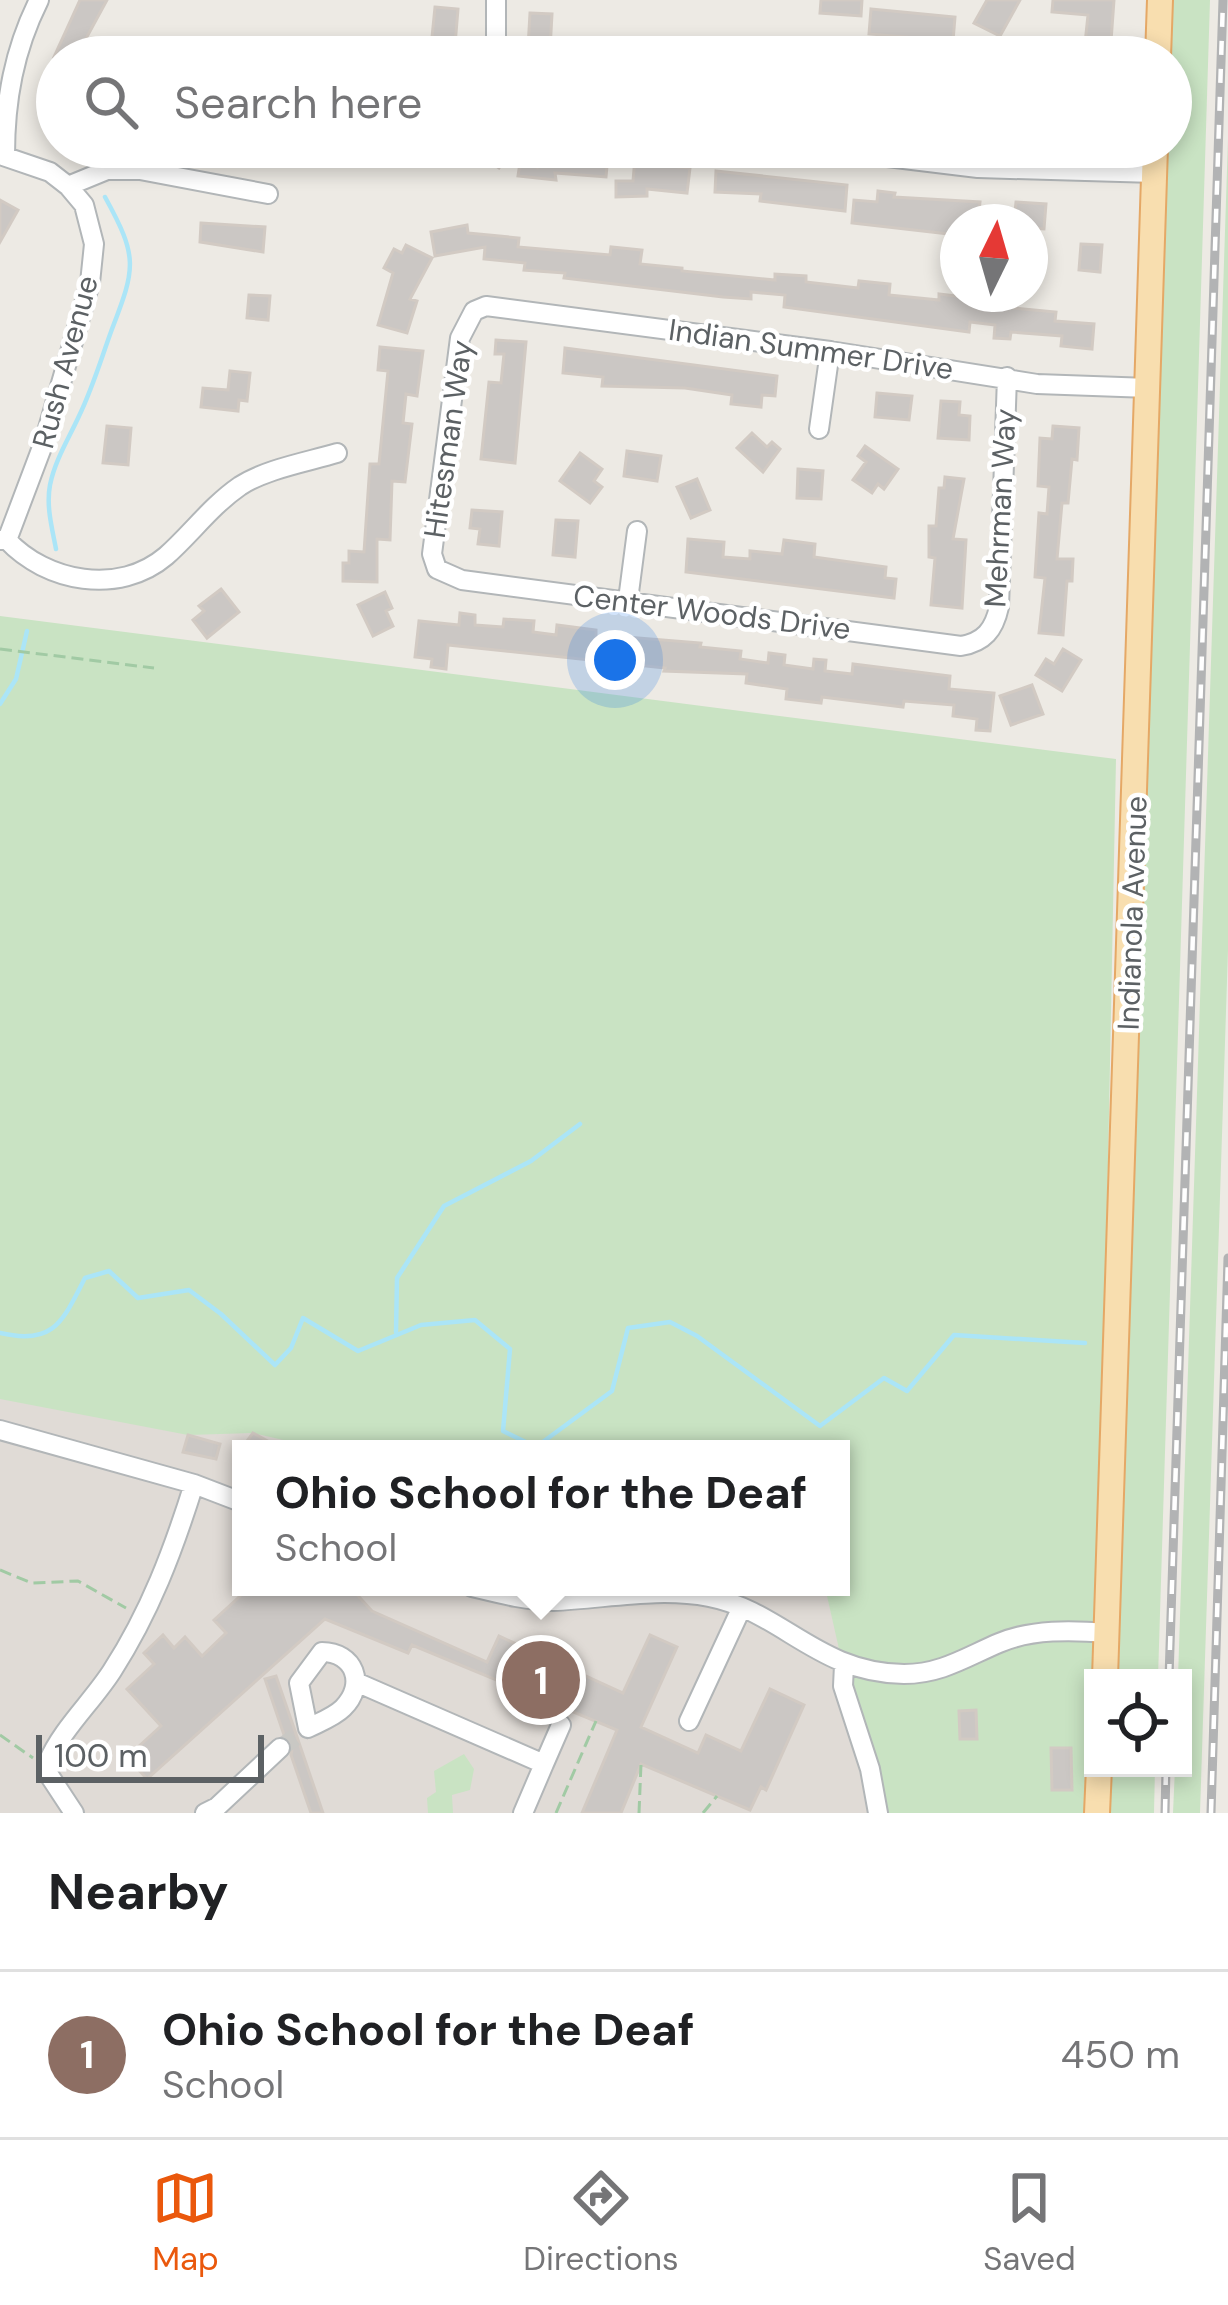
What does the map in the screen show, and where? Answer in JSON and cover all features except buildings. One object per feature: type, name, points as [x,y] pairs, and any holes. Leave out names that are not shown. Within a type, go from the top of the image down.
[{"type":"main road","points":[[1159,36],[1160,0]]},
{"type":"main road","name":"Indianola Avenue","points":[[1105,1669],[1155,168]]},
{"type":"main road","points":[[1097,1813],[1099,1777]]},
{"type":"street","points":[[36,167],[2,155],[11,78],[39,0]]},
{"type":"street","points":[[496,0],[496,36]]},
{"type":"street","points":[[39,168],[68,187],[107,170],[140,170],[268,194]]},
{"type":"street","name":"Rush Avenue","points":[[4,540],[44,442],[90,284],[94,244],[84,205],[68,187]]},
{"type":"street","name":"Indian Summer Drive","points":[[474,311],[499,305],[1036,383],[1149,388]]},
{"type":"street","name":"Hitesman Way","points":[[437,569],[432,538],[460,338],[474,311]]},
{"type":"street","points":[[820,429],[830,351]]},
{"type":"street","name":"Mehrman Way","points":[[986,636],[999,607],[1007,377]]},
{"type":"street","points":[[4,540],[25,559],[78,581],[130,576],[161,560],[244,483],[337,453]]},
{"type":"street","points":[[628,600],[637,531]]},
{"type":"street","name":"Center Woods Drive","points":[[437,569],[462,580],[961,646],[986,636]]},
{"type":"street","points":[[0,1430],[232,1499]]},
{"type":"street","points":[[74,1813],[47,1772],[48,1762],[144,1617],[194,1484]]},
{"type":"street","points":[[521,1596],[548,1601],[620,1596]]},
{"type":"street","points":[[692,1596],[741,1609],[844,1664],[904,1674],[962,1664],[1011,1640],[1062,1630],[1107,1633]]},
{"type":"street","points":[[689,1721],[741,1609]]},
{"type":"street","points":[[844,1664],[843,1686],[870,1769],[878,1813]]},
{"type":"street","points":[[356,1682],[544,1764]]},
{"type":"street","points":[[523,1813],[561,1725]]},
{"type":"street","points":[[205,1813],[280,1748]]},
{"type":"path","points":[[0,649],[154,668]]},
{"type":"path","points":[[0,1570],[32,1583],[78,1581],[144,1617]]},
{"type":"path","points":[[556,1813],[596,1721]]},
{"type":"path","points":[[0,1735],[33,1758],[48,1762]]},
{"type":"path","points":[[639,1813],[641,1764]]},
{"type":"path","points":[[703,1813],[717,1796]]},
{"type":"shaded area","points":[[0,1367],[364,1440],[232,1440],[232,1596],[850,1596],[1074,1813],[0,1813]]},
{"type":"green space","points":[[1170,0],[1210,0],[1158,1669],[1116,1669],[1164,168],[1192,168],[1192,36],[1170,36]]},
{"type":"green space","points":[[1228,139],[1228,950],[1200,1813],[1173,1813],[1175,1777],[1192,1777],[1192,1669],[1178,1669]]},
{"type":"green space","points":[[0,616],[1116,759],[1100,1570],[1096,1669],[1084,1669],[1084,1777],[1091,1777],[1089,1813],[876,1813],[827,1596],[850,1596],[850,1440],[283,1440],[253,1433],[188,1435],[0,1399]]},
{"type":"green space","points":[[464,1754],[474,1769],[470,1790],[452,1795],[453,1813],[428,1813],[427,1798],[436,1792],[434,1771]]},
{"type":"green space","points":[[1112,1777],[1155,1777],[1154,1813],[1110,1813]]},
{"type":"waterway","points":[[56,549],[49,509],[52,476],[93,384],[129,276],[128,249],[105,197]]},
{"type":"waterway","points":[[0,704],[16,679],[27,631]]},
{"type":"waterway","points":[[396,1332],[397,1278],[444,1206],[531,1161],[580,1124]]},
{"type":"waterway","points":[[0,1333],[33,1336],[45,1332],[63,1317],[85,1278],[109,1271],[138,1298],[189,1290],[275,1365],[291,1348],[303,1318],[358,1351],[421,1325],[475,1320],[510,1349],[503,1431],[522,1440]]},
{"type":"waterway","points":[[546,1440],[612,1391],[628,1328],[670,1322],[697,1336],[820,1426],[884,1378],[907,1391],[954,1335],[1085,1343]]},
{"type":"tunnel","points":[[280,1748],[308,1728]]},
{"type":"railway","points":[[1169,1669],[1223,0]]},
{"type":"railway","points":[[1211,1813],[1228,1258]]},
{"type":"railway","points":[[1165,1813],[1166,1777]]},
{"type":"place","name":"Ohio School for the Deaf","points":[[541,1680]]}]
